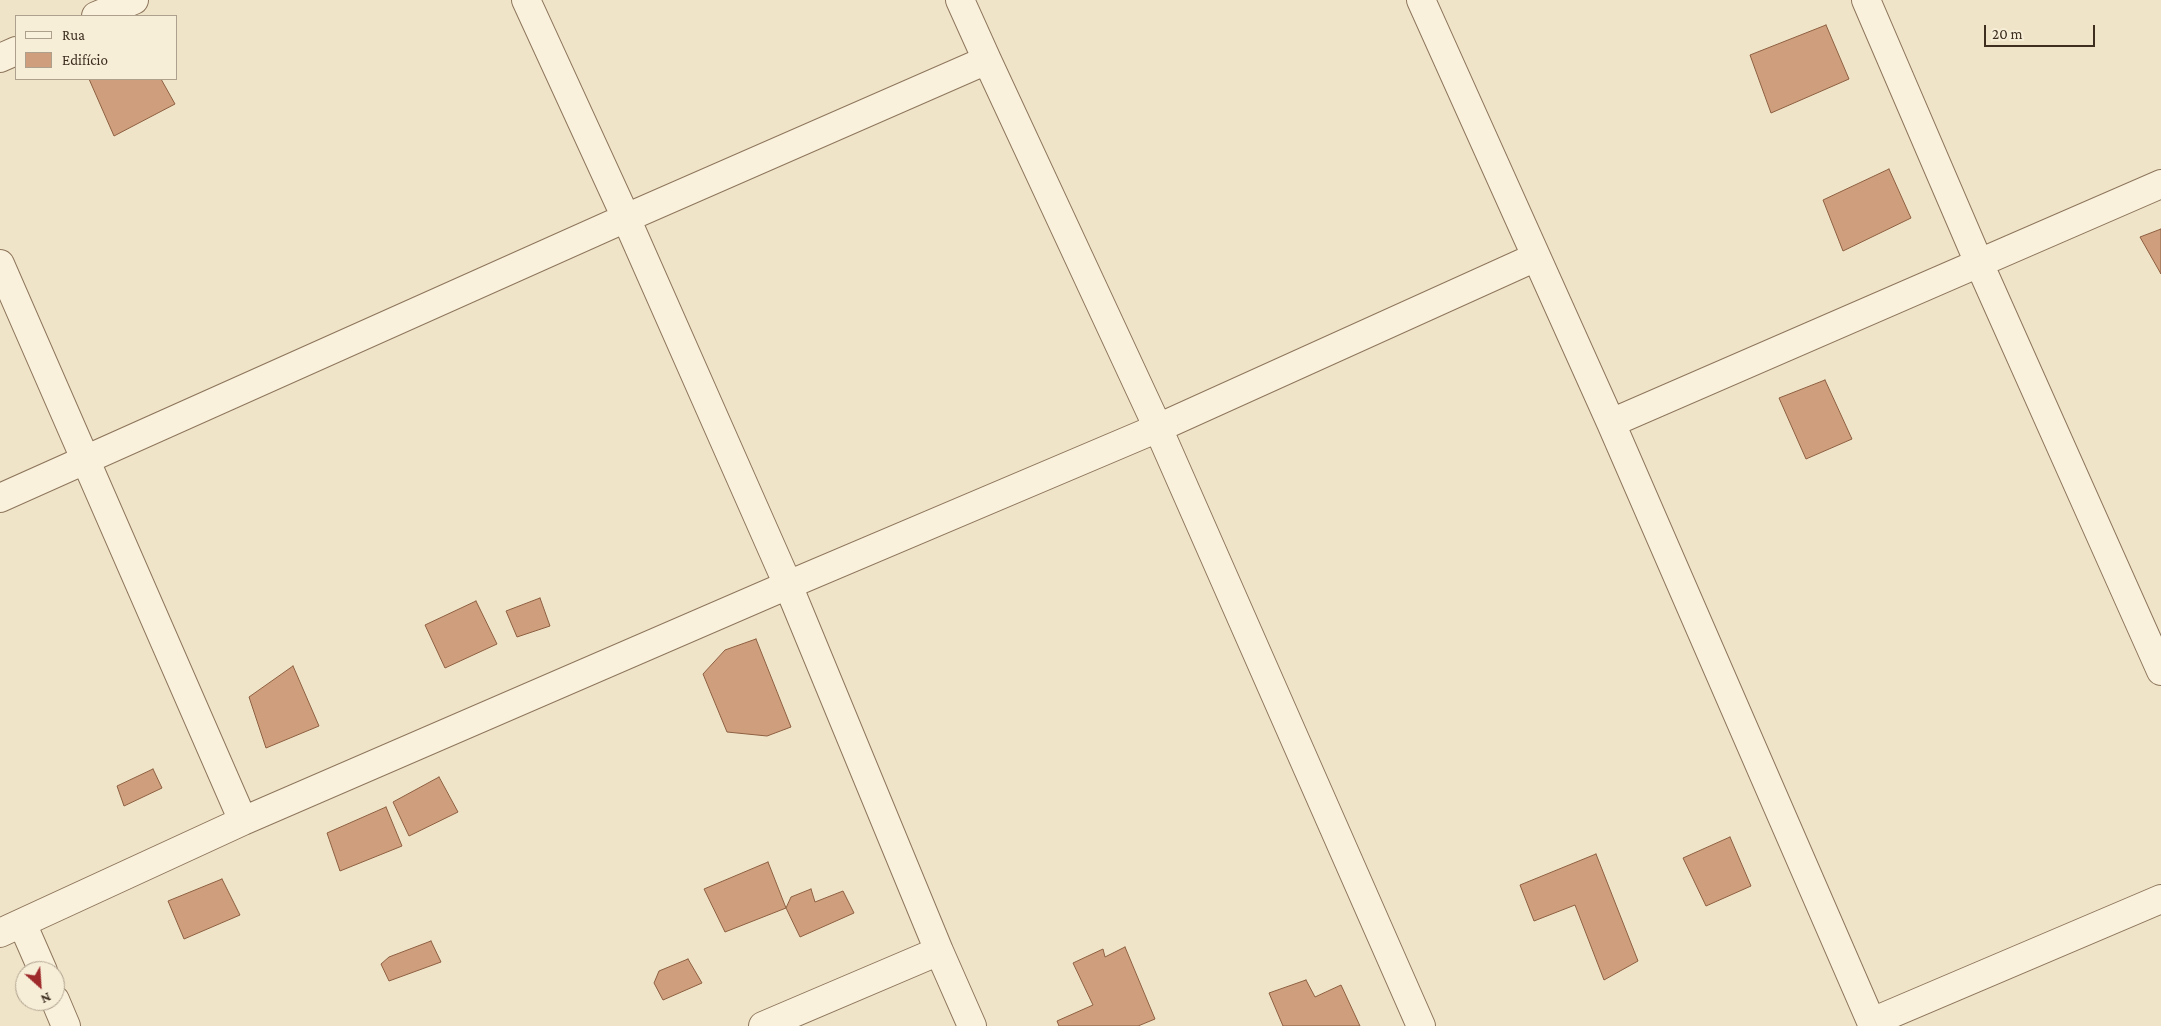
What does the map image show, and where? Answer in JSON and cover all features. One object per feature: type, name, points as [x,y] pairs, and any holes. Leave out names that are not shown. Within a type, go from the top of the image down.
[{"type":"street","points":[[98,15],[134,0]]},
{"type":"street","points":[[526,0],[626,218],[788,585],[939,951],[972,1026]]},
{"type":"street","points":[[960,0],[986,60],[1158,428],[1421,1026]]},
{"type":"street","points":[[1421,0],[1610,423],[1872,1024],[2161,899]]},
{"type":"street","points":[[1866,0],[2161,671]]},
{"type":"street","points":[[0,58],[15,51]]},
{"type":"street","points":[[0,498],[626,218],[986,60]]},
{"type":"street","points":[[1610,423],[2161,184]]},
{"type":"street","points":[[35,961],[11,928],[243,821],[788,585],[1158,428],[1536,257]]},
{"type":"street","points":[[0,264],[243,821]]},
{"type":"street","points":[[763,1026],[939,951]]},
{"type":"street","points":[[60,1011],[66,1026]]},
{"type":"building","points":[[1826,25],[1849,79],[1771,113],[1750,55]]},
{"type":"building","points":[[89,80],[162,80],[175,104],[114,136]]},
{"type":"building","points":[[1889,169],[1911,218],[1843,251],[1823,200]]},
{"type":"building","points":[[2161,229],[2161,274],[2140,237]]},
{"type":"building","points":[[1825,380],[1852,439],[1806,459],[1779,398]]},
{"type":"building","points":[[540,598],[550,626],[517,637],[506,611]]},
{"type":"building","points":[[476,601],[497,644],[445,668],[425,625]]},
{"type":"building","points":[[756,639],[791,727],[767,736],[727,732],[703,674],[725,650]]},
{"type":"building","points":[[293,666],[319,726],[266,748],[249,697]]},
{"type":"building","points":[[153,769],[162,788],[124,806],[117,786]]},
{"type":"building","points":[[439,777],[458,812],[409,836],[393,802]]},
{"type":"building","points":[[386,807],[402,846],[340,871],[327,833]]},
{"type":"building","points":[[1730,837],[1751,886],[1706,906],[1683,858]]},
{"type":"building","points":[[1596,854],[1638,961],[1604,980],[1575,905],[1534,921],[1520,885]]},
{"type":"building","points":[[768,862],[786,908],[725,932],[704,889]]},
{"type":"building","points":[[222,879],[240,915],[184,939],[168,901]]},
{"type":"building","points":[[811,889],[815,902],[843,891],[854,913],[800,937],[786,908],[791,897]]},
{"type":"building","points":[[431,941],[441,962],[389,981],[381,964],[389,957]]},
{"type":"building","points":[[1125,947],[1155,1019],[1138,1026],[1059,1026],[1057,1021],[1093,1005],[1073,963],[1103,949],[1105,957]]},
{"type":"building","points":[[688,959],[702,983],[663,1000],[654,983],[659,971]]},
{"type":"building","points":[[1306,980],[1315,997],[1341,985],[1360,1026],[1283,1026],[1269,993]]}]
